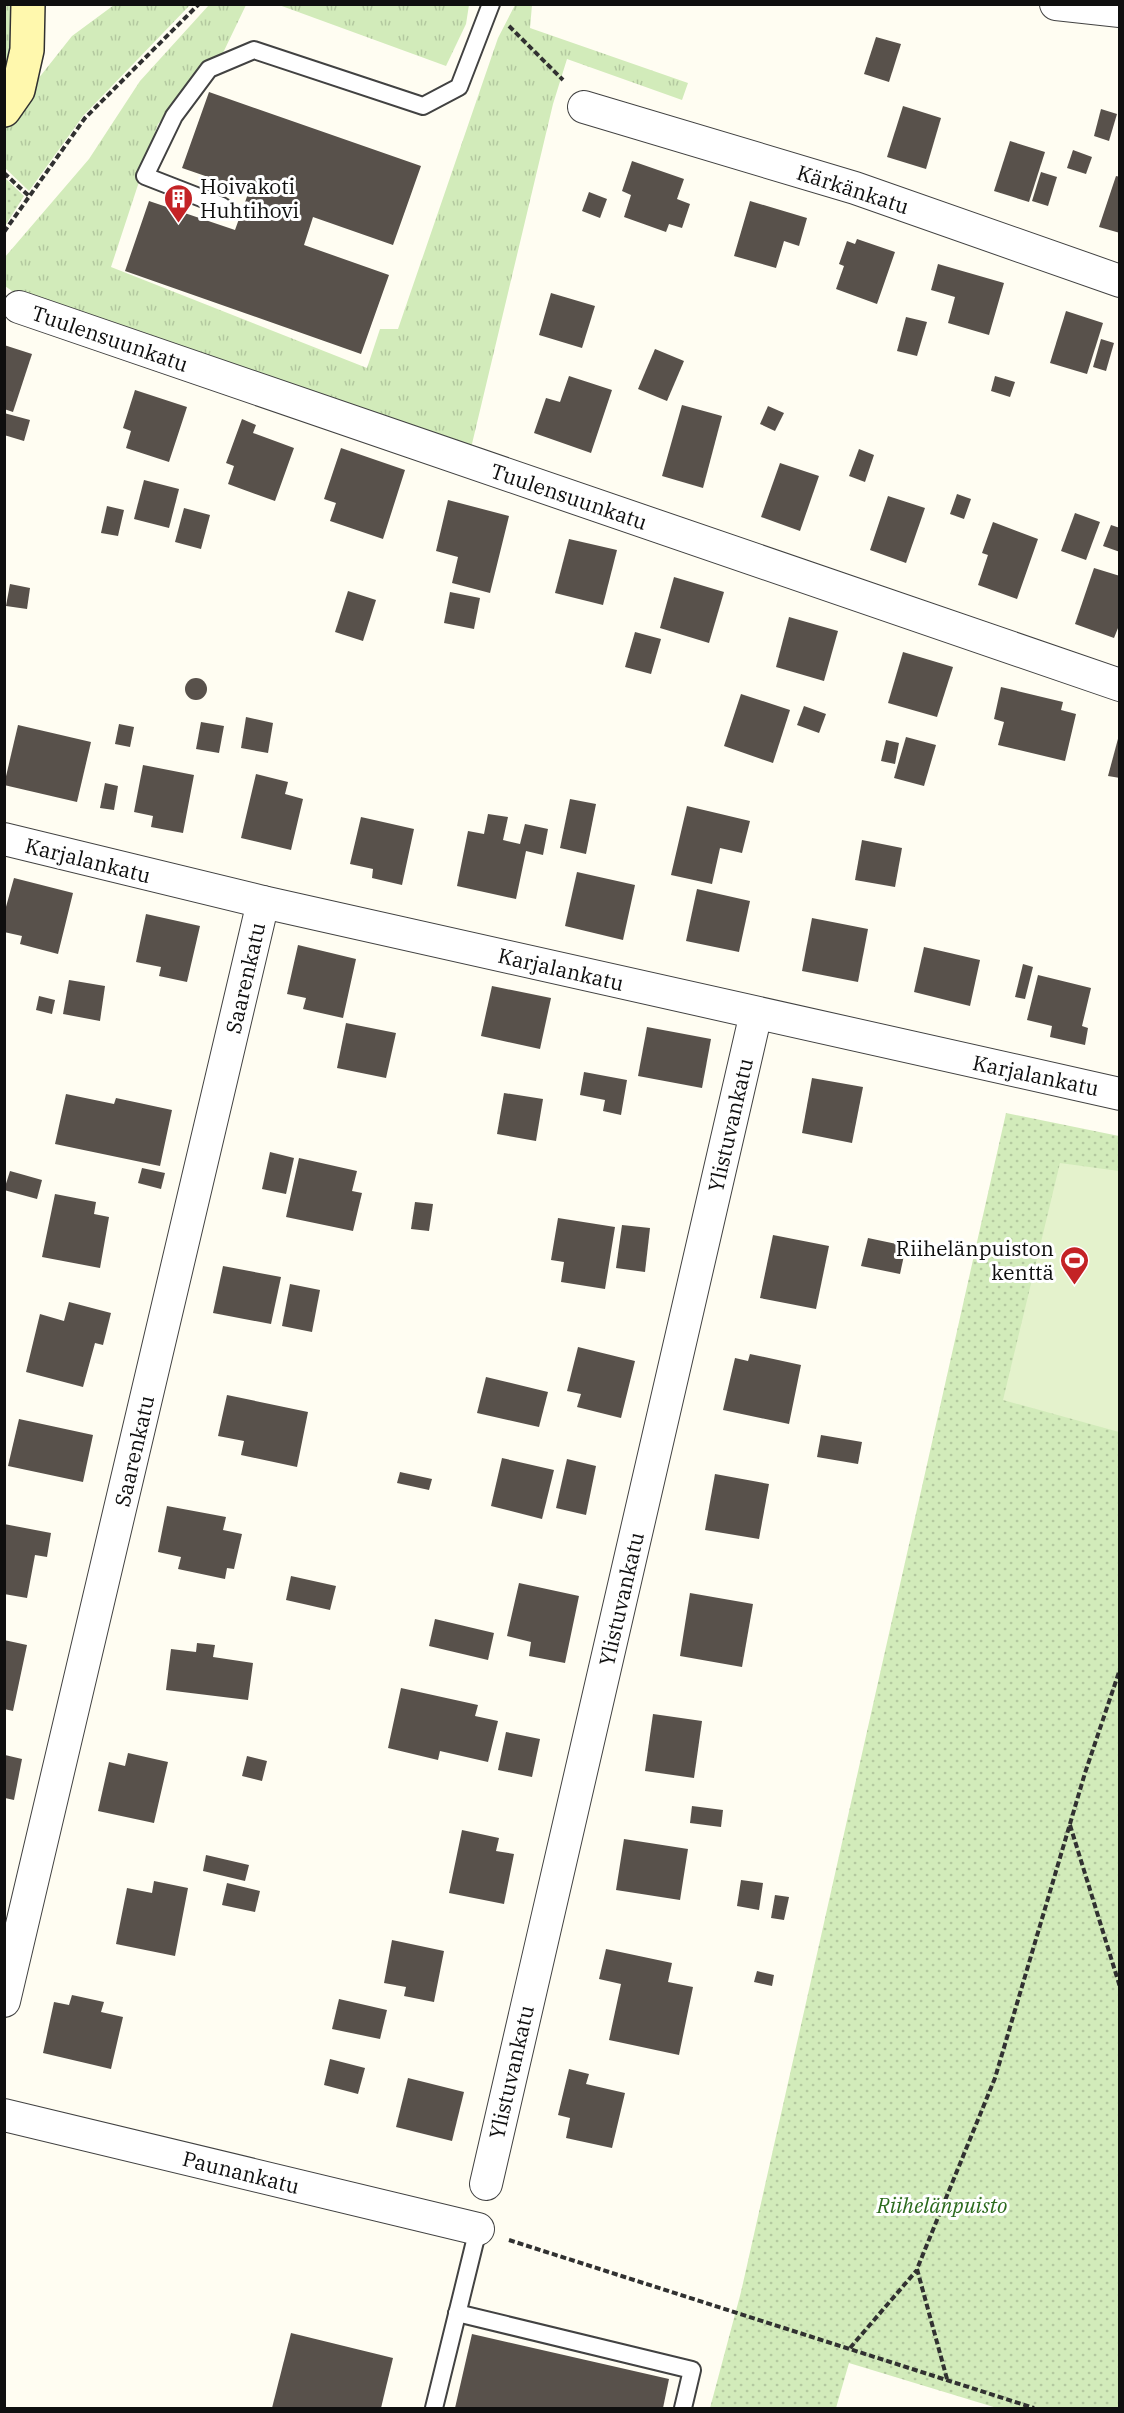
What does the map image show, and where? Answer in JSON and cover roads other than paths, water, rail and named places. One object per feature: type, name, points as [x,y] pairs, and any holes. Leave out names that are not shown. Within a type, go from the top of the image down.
[{"type":"main road","points":[[4,110],[18,90],[27,50],[28,4]]},
{"type":"street","points":[[1056,4],[1119,11]]},
{"type":"street","name":"Kärkänkatu","points":[[584,107],[855,188],[1119,281]]},
{"type":"street","name":"Tuulensuunkatu","points":[[19,307],[1119,684]]},
{"type":"street","name":"Karjalankatu","points":[[4,839],[262,902],[1119,1094]]},
{"type":"street","name":"Saarenkatu","points":[[4,2001],[262,902]]},
{"type":"street","name":"Ylistuvankatu","points":[[486,2184],[756,1013]]},
{"type":"street","name":"Paunankatu","points":[[4,2115],[478,2229]]},
{"type":"lane","points":[[222,206],[145,176],[174,116],[209,69],[254,50],[423,106],[459,87],[491,4]]},
{"type":"lane","points":[[434,2409],[478,2229]]},
{"type":"lane","points":[[457,2313],[692,2370],[683,2409]]},
{"type":"place","name":"Hoivakoti Huhtihovi","points":[[179,224]]},
{"type":"place","name":"Riihelänpuiston kenttä","points":[[1075,1286]]},
{"type":"park label","name":"Riihelänpuisto","points":[[942,2205]]}]
